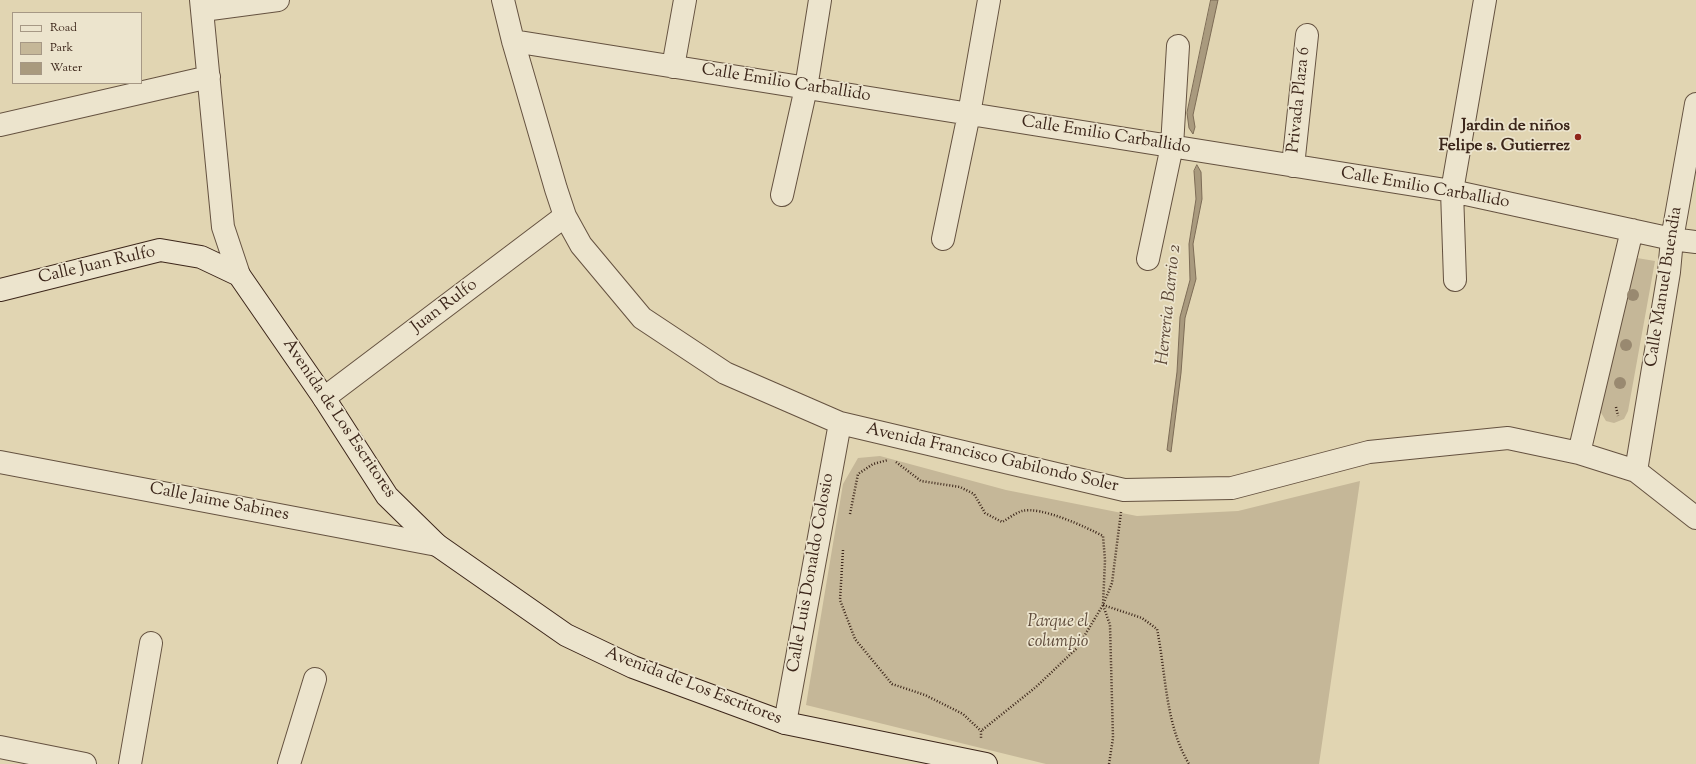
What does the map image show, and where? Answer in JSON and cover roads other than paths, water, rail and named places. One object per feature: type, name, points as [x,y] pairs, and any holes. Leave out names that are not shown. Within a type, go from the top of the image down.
[{"type":"street","points":[[202,5],[278,0]]},
{"type":"street","name":"Avenida Francisco Gabilondo Soler","points":[[503,0],[513,41],[565,216],[581,245],[642,318],[725,373],[840,423],[1124,490],[1232,488],[1369,452],[1508,438],[1579,453],[1636,471],[1696,518]]},
{"type":"street","points":[[673,67],[685,0]]},
{"type":"street","points":[[782,195],[806,88],[820,0]]},
{"type":"street","points":[[943,239],[969,114],[989,0]]},
{"type":"street","points":[[1455,280],[1452,191],[1485,0]]},
{"type":"street","name":"Avenida de Los Escritores","points":[[202,5],[222,227],[239,275],[324,398],[387,496],[437,545],[566,635],[633,667],[785,723],[984,763]]},
{"type":"street","name":"Privada Plaza 6","points":[[1293,166],[1307,35]]},
{"type":"street","name":"Calle Emilio Carballido","points":[[513,41],[1452,191],[1672,239],[1696,242]]},
{"type":"street","points":[[1148,259],[1172,146],[1178,46]]},
{"type":"street","points":[[0,125],[209,77]]},
{"type":"street","name":"Calle Manuel Buendia","points":[[1636,471],[1669,272],[1672,239],[1696,104]]},
{"type":"street","name":"Juan Rulfo","points":[[324,398],[565,216]]},
{"type":"street","points":[[1579,453],[1632,230]]},
{"type":"street","name":"Calle Juan Rulfo","points":[[0,290],[160,250],[201,257],[239,275]]},
{"type":"street","name":"Calle Luis Donaldo Colosio","points":[[785,723],[840,423]]},
{"type":"street","name":"Calle Jaime Sabines","points":[[0,462],[437,545]]},
{"type":"street","points":[[130,764],[151,643]]},
{"type":"street","points":[[289,764],[315,680]]},
{"type":"street","points":[[0,747],[85,764]]},
{"type":"water","points":[[1211,0],[1218,0],[1193,115],[1195,127],[1193,134],[1189,128],[1187,113]]},
{"type":"water","points":[[1197,165],[1201,172],[1202,199],[1193,244],[1196,279],[1185,318],[1181,373],[1171,452],[1167,450],[1177,372],[1180,317],[1190,280],[1189,244],[1196,199],[1194,171]]},
{"type":"place","name":"Jardin de niños Felipe s. Gutierrez","points":[[1578,137]]},
{"type":"water label","name":"Herreria Barrio 2","points":[[1170,305]]},
{"type":"park label","name":"Parque el columpio","points":[[1058,633]]}]
